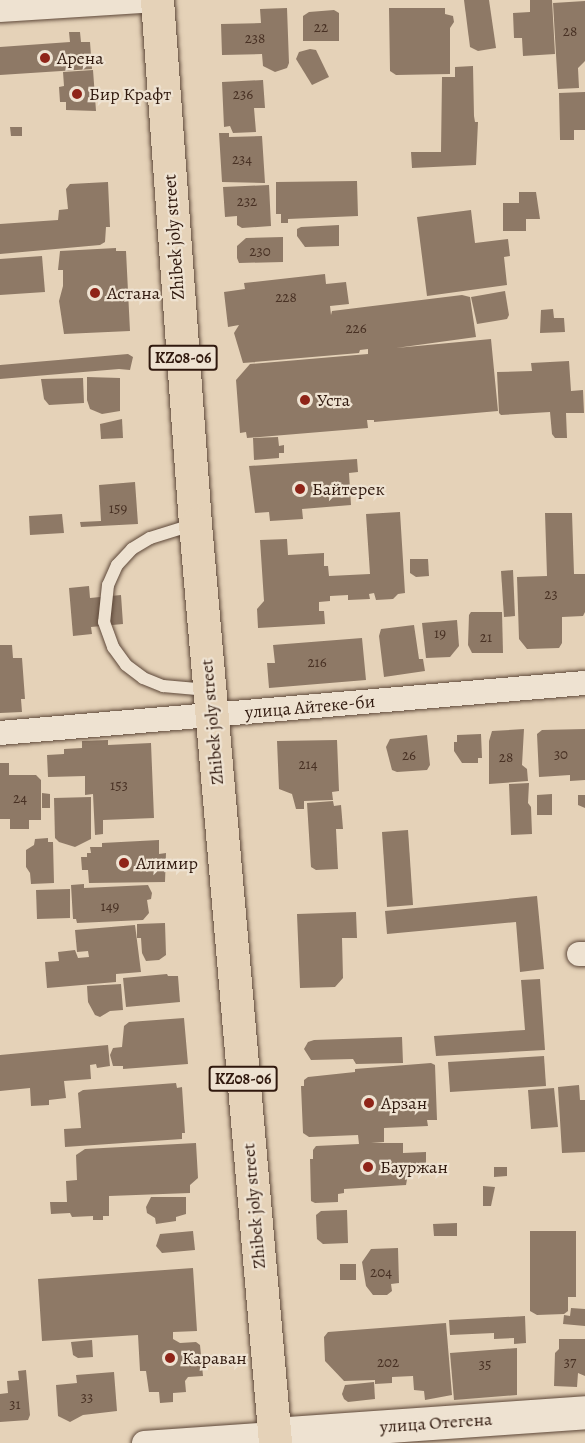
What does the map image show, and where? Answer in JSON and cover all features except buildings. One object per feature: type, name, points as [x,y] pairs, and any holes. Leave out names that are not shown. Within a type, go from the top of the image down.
[{"type":"highway","name":"Zhibek joly street","points":[[157,0],[195,524],[275,1438]]},
{"type":"main road","name":"улица Отегена","points":[[275,1438],[585,1412]]},
{"type":"street","points":[[0,10],[157,0]]},
{"type":"street","name":"улица Айтеке-би","points":[[0,733],[210,703],[585,683]]},
{"type":"street","name":"улица Отегена","points":[[144,1443],[275,1438]]},
{"type":"lane","points":[[195,524],[150,538],[132,549],[117,565],[108,585],[104,622],[113,647],[126,665],[143,678],[210,703]]},
{"type":"place","name":"Арена","points":[[45,58]]},
{"type":"place","name":"Бир Крафт","points":[[77,94]]},
{"type":"place","name":"Астана","points":[[95,293]]},
{"type":"place","name":"Уста","points":[[305,400]]},
{"type":"place","name":"Байтерек","points":[[300,489]]},
{"type":"place","name":"Алимир","points":[[124,863]]},
{"type":"place","name":"Арзан","points":[[369,1103]]},
{"type":"place","name":"Бауржан","points":[[368,1167]]},
{"type":"place","name":"Караван","points":[[170,1358]]}]
